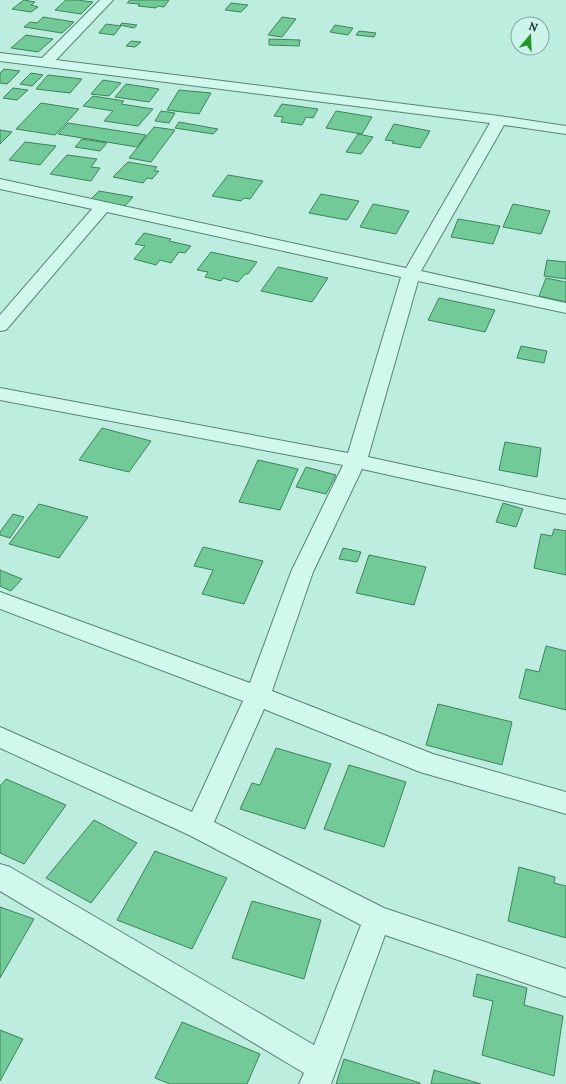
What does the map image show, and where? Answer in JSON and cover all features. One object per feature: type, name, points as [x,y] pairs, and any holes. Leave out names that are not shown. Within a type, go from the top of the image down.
[{"type":"street","points":[[45,63],[107,0]]},
{"type":"street","points":[[0,57],[499,120],[566,130]]},
{"type":"street","points":[[198,826],[258,696],[302,572],[356,461],[411,274],[499,120]]},
{"type":"street","points":[[0,184],[566,308]]},
{"type":"street","points":[[0,326],[103,207]]},
{"type":"street","points":[[0,394],[356,461],[566,507]]},
{"type":"street","points":[[0,600],[258,696],[429,764],[566,803]]},
{"type":"street","points":[[0,737],[198,826],[377,919],[566,983]]},
{"type":"street","points":[[0,876],[318,1075],[377,919]]},
{"type":"building","points":[[24,0],[35,2],[31,5],[38,7],[31,12],[12,9]]},
{"type":"building","points":[[66,0],[93,2],[81,14],[55,10]]},
{"type":"building","points":[[130,0],[169,0],[164,7],[158,6],[156,8],[138,6],[140,4],[127,3]]},
{"type":"building","points":[[231,3],[248,5],[241,12],[225,10]]},
{"type":"building","points":[[43,17],[74,22],[62,33],[24,27],[30,22],[37,23]]},
{"type":"building","points":[[282,17],[296,19],[282,37],[268,35]]},
{"type":"building","points":[[122,23],[137,25],[134,28],[120,25]]},
{"type":"building","points":[[106,24],[121,26],[114,35],[99,33]]},
{"type":"building","points":[[335,25],[353,28],[348,35],[330,32]]},
{"type":"building","points":[[359,31],[376,33],[374,37],[356,35]]},
{"type":"building","points":[[26,35],[53,39],[38,52],[11,48]]},
{"type":"building","points":[[269,39],[300,40],[299,46],[269,45]]},
{"type":"building","points":[[131,41],[141,42],[135,47],[126,46]]},
{"type":"building","points":[[4,69],[20,71],[7,84],[0,83],[0,73]]},
{"type":"building","points":[[31,73],[43,75],[32,86],[20,84]]},
{"type":"building","points":[[48,75],[82,79],[70,93],[36,89]]},
{"type":"building","points":[[103,80],[121,83],[109,96],[91,94]]},
{"type":"building","points":[[126,84],[159,89],[149,102],[115,97]]},
{"type":"building","points":[[13,88],[28,90],[17,100],[3,98]]},
{"type":"building","points":[[179,90],[211,93],[199,114],[167,110]]},
{"type":"building","points":[[93,96],[124,101],[121,104],[153,109],[138,126],[104,121],[113,111],[83,106]]},
{"type":"building","points":[[41,103],[79,109],[55,135],[16,129]]},
{"type":"building","points":[[282,104],[318,109],[313,118],[306,117],[302,125],[281,122],[283,117],[274,116]]},
{"type":"building","points":[[161,111],[175,113],[169,123],[155,121]]},
{"type":"building","points":[[336,111],[372,117],[362,134],[326,128]]},
{"type":"building","points":[[179,122],[218,129],[213,134],[175,128]]},
{"type":"building","points":[[68,123],[146,135],[137,147],[58,134]]},
{"type":"building","points":[[394,124],[430,131],[420,148],[392,143],[394,141],[385,140]]},
{"type":"building","points":[[154,127],[175,130],[151,162],[129,158]]},
{"type":"building","points":[[0,130],[12,132],[0,144]]},
{"type":"building","points":[[358,134],[373,137],[361,154],[346,152]]},
{"type":"building","points":[[82,139],[107,143],[100,151],[75,147]]},
{"type":"building","points":[[25,142],[56,146],[40,165],[9,160]]},
{"type":"building","points":[[67,155],[97,159],[91,167],[100,168],[91,181],[50,174]]},
{"type":"building","points":[[128,162],[157,167],[154,171],[159,171],[152,179],[147,178],[143,183],[113,177]]},
{"type":"building","points":[[228,175],[263,181],[250,199],[244,198],[241,201],[212,196]]},
{"type":"building","points":[[99,191],[133,197],[125,206],[90,200]]},
{"type":"building","points":[[321,194],[359,201],[347,220],[309,213]]},
{"type":"building","points":[[373,204],[409,211],[396,234],[360,227]]},
{"type":"building","points":[[513,204],[550,211],[541,234],[503,227]]},
{"type":"building","points":[[458,219],[500,226],[493,244],[451,237]]},
{"type":"building","points":[[144,233],[171,239],[169,241],[191,246],[185,253],[179,252],[171,263],[160,260],[156,265],[134,259],[145,246],[135,244]]},
{"type":"building","points":[[211,252],[257,262],[248,274],[245,274],[238,282],[223,278],[221,281],[205,277],[208,272],[197,270]]},
{"type":"building","points":[[547,260],[566,262],[566,279],[544,276]]},
{"type":"building","points":[[278,267],[328,278],[312,302],[261,291]]},
{"type":"building","points":[[546,278],[566,282],[566,302],[539,296]]},
{"type":"building","points":[[439,298],[495,310],[485,332],[428,320]]},
{"type":"building","points":[[521,346],[547,351],[544,363],[517,358]]},
{"type":"building","points":[[102,428],[151,441],[129,472],[79,460]]},
{"type":"building","points":[[505,442],[541,448],[537,477],[499,470]]},
{"type":"building","points":[[258,460],[298,469],[280,510],[239,502]]},
{"type":"building","points":[[306,467],[336,475],[326,494],[296,487]]},
{"type":"building","points":[[503,503],[523,509],[516,527],[496,522]]},
{"type":"building","points":[[39,504],[88,517],[59,558],[9,544]]},
{"type":"building","points":[[13,514],[24,517],[10,538],[0,535],[0,532]]},
{"type":"building","points":[[554,529],[566,531],[566,575],[534,568],[541,534],[552,536]]},
{"type":"building","points":[[203,547],[263,561],[244,604],[202,594],[213,570],[194,566]]},
{"type":"building","points":[[343,548],[361,552],[357,562],[339,559]]},
{"type":"building","points":[[369,555],[426,567],[414,605],[356,593]]},
{"type":"building","points":[[0,570],[22,579],[11,591],[0,586]]},
{"type":"building","points":[[546,646],[566,651],[566,710],[519,698],[526,669],[539,672]]},
{"type":"building","points":[[438,704],[512,722],[502,765],[426,745]]},
{"type":"building","points":[[276,748],[331,764],[305,829],[240,809],[252,783],[260,785]]},
{"type":"building","points":[[349,765],[406,782],[384,847],[324,829]]},
{"type":"building","points":[[6,779],[66,805],[24,864],[0,853],[0,786]]},
{"type":"building","points":[[94,820],[137,843],[91,903],[46,878]]},
{"type":"building","points":[[155,851],[227,878],[192,949],[117,920]]},
{"type":"building","points":[[519,867],[555,877],[554,883],[566,886],[566,938],[508,921]]},
{"type":"building","points":[[252,901],[321,920],[304,979],[232,958]]},
{"type":"building","points":[[0,907],[34,919],[0,978]]},
{"type":"building","points":[[477,974],[527,988],[524,1005],[563,1016],[554,1076],[482,1055],[493,1001],[473,996]]},
{"type":"building","points":[[182,1022],[260,1054],[247,1084],[170,1084],[155,1078]]},
{"type":"building","points":[[0,1030],[23,1039],[0,1081]]},
{"type":"building","points":[[344,1059],[420,1083],[420,1084],[336,1084]]},
{"type":"building","points":[[434,1070],[481,1084],[431,1084]]}]
